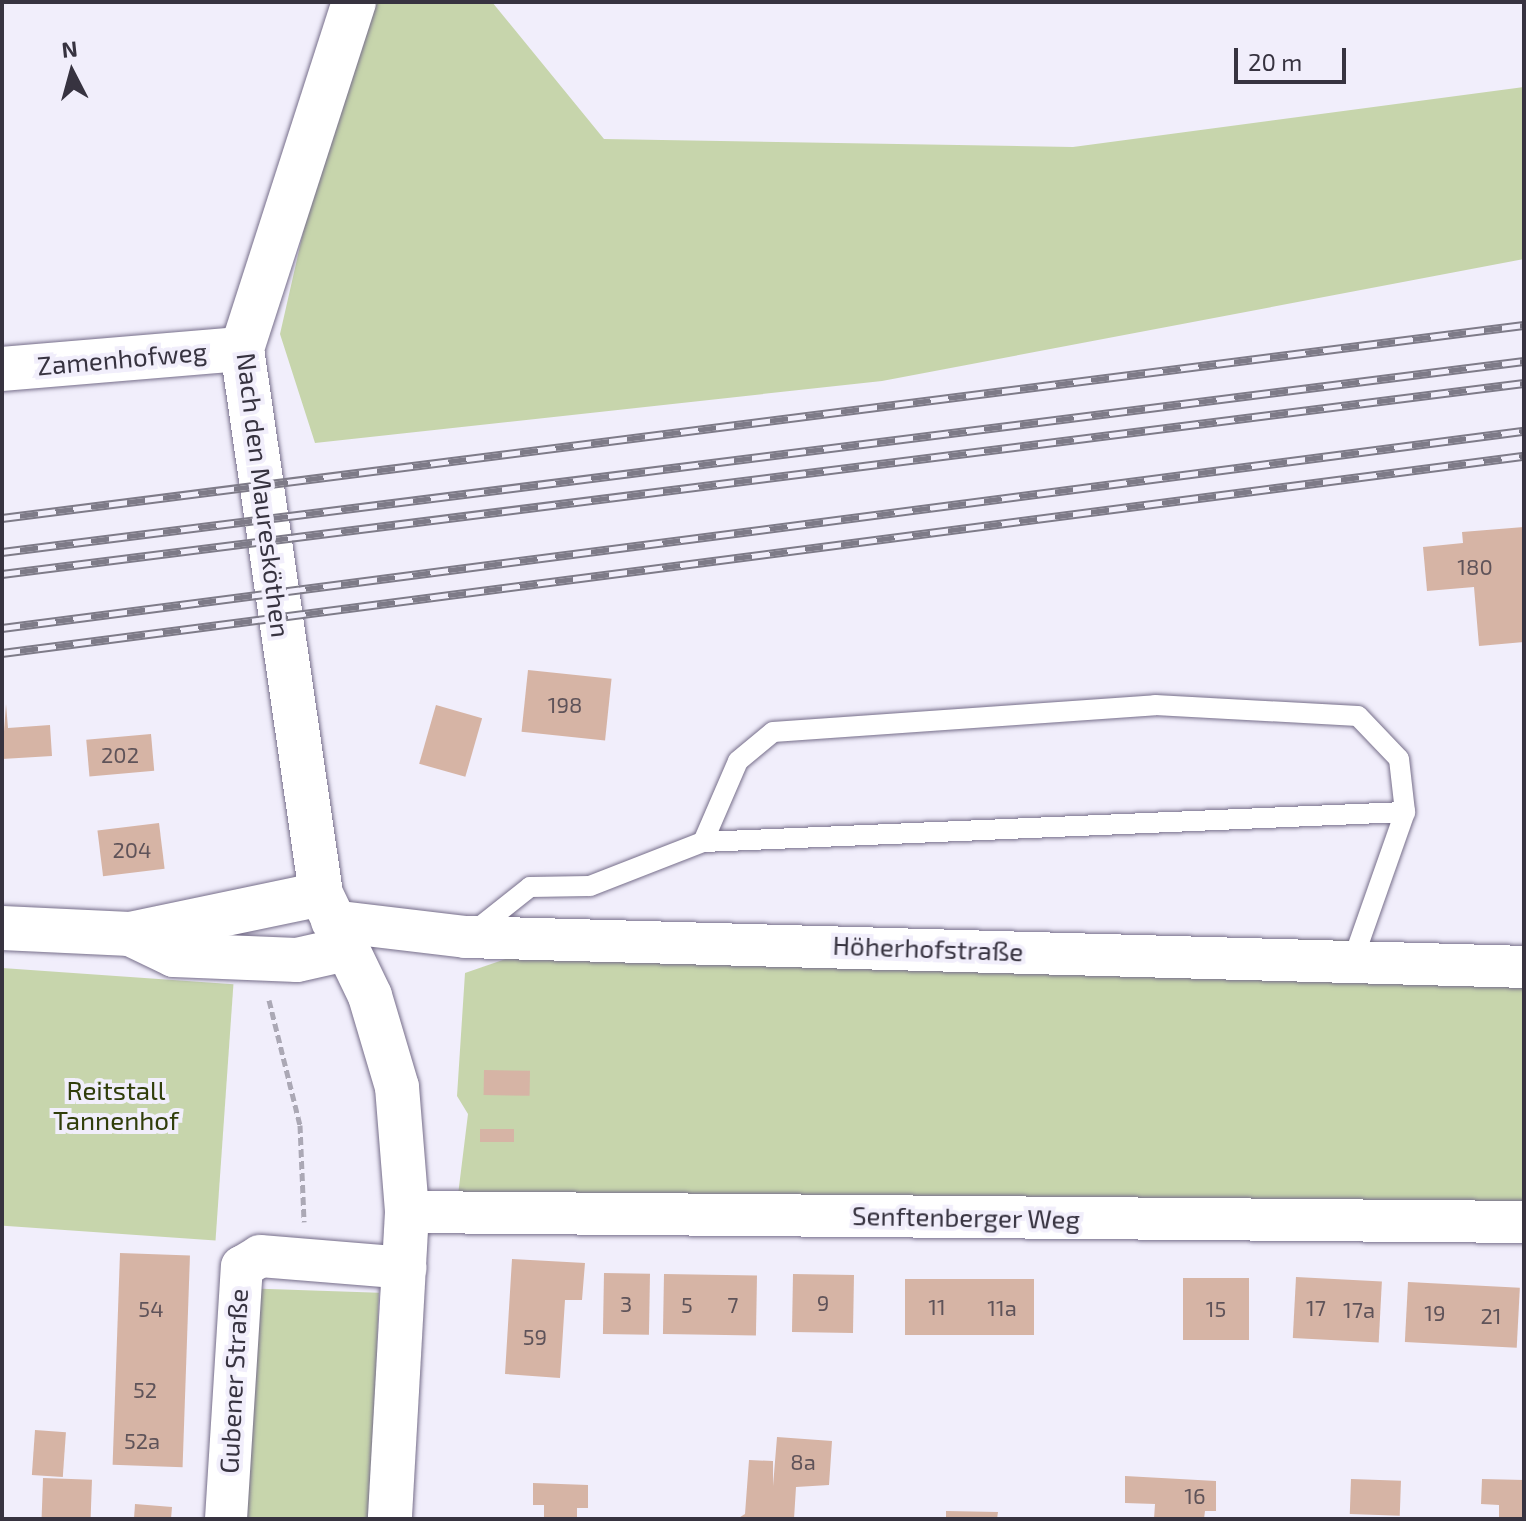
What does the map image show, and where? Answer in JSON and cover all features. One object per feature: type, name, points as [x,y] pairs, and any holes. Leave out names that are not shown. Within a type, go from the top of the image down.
[{"type":"street","name":"Nach den Mauresköthen","points":[[333,921],[242,349],[354,2]]},
{"type":"street","name":"Zamenhofweg","points":[[2,369],[242,349]]},
{"type":"street","name":"Höherhofstraße","points":[[130,934],[174,955],[259,960],[333,921]]},
{"type":"street","name":"Höherhofstraße","points":[[2,928],[130,934],[333,921],[466,937],[1524,967]]},
{"type":"street","points":[[333,921],[388,1043],[407,1212],[390,1519]]},
{"type":"street","name":"Senftenberger Weg","points":[[407,1212],[1524,1222]]},
{"type":"street","name":"Gubener Straße","points":[[226,1519],[236,1280],[260,1256],[406,1268]]},
{"type":"lane","points":[[703,842],[738,761],[773,732],[1155,705],[1358,716],[1399,759],[1405,812],[1353,960]]},
{"type":"lane","points":[[466,937],[530,887],[590,886],[703,842],[1405,812]]},
{"type":"path","points":[[259,960],[300,1125],[305,1259]]},
{"type":"green space","points":[[373,2],[492,2],[604,139],[1073,147],[1524,87],[1524,259],[882,381],[315,443],[280,334],[310,202]]},
{"type":"green space","points":[[584,932],[1356,940],[1524,954],[1524,1202],[1074,1207],[458,1195],[468,1114],[457,1096],[465,973]]},
{"type":"green space","name":"Reitstall Tannenhof","points":[[2,968],[233,984],[216,1241],[2,1226]]},
{"type":"green space","points":[[241,1288],[379,1293],[371,1519],[233,1519]]},
{"type":"building","points":[[1524,527],[1524,642],[1479,646],[1474,587],[1427,591],[1423,547],[1463,543],[1462,532]]},
{"type":"building","points":[[528,670],[612,679],[605,740],[522,732]]},
{"type":"building","points":[[6,704],[8,728],[50,725],[52,756],[2,759]]},
{"type":"building","points":[[436,705],[482,718],[465,777],[419,764]]},
{"type":"building","points":[[151,734],[154,771],[89,777],[86,740]]},
{"type":"building","points":[[159,823],[165,869],[103,876],[97,831]]},
{"type":"building","points":[[484,1070],[530,1071],[530,1096],[484,1095]]},
{"type":"building","points":[[480,1129],[514,1129],[514,1142],[480,1142]]},
{"type":"building","points":[[120,1253],[190,1255],[183,1467],[113,1465]]},
{"type":"building","points":[[512,1259],[585,1263],[582,1300],[565,1300],[560,1378],[505,1374]]},
{"type":"building","points":[[604,1273],[650,1274],[649,1335],[603,1334]]},
{"type":"building","points":[[664,1274],[757,1276],[756,1336],[663,1334]]},
{"type":"building","points":[[793,1274],[854,1275],[853,1333],[792,1332]]},
{"type":"building","points":[[1296,1277],[1382,1282],[1379,1342],[1293,1338]]},
{"type":"building","points":[[1183,1278],[1249,1278],[1249,1340],[1183,1340]]},
{"type":"building","points":[[905,1279],[1034,1279],[1034,1335],[905,1335]]},
{"type":"building","points":[[1408,1282],[1520,1288],[1517,1348],[1405,1342]]},
{"type":"building","points":[[35,1430],[66,1432],[63,1477],[32,1475]]},
{"type":"building","points":[[777,1437],[832,1441],[829,1485],[796,1487],[794,1519],[737,1519],[745,1514],[749,1460],[773,1461],[773,1486]]},
{"type":"building","points":[[1125,1476],[1216,1481],[1216,1511],[1205,1511],[1204,1519],[1154,1519],[1155,1504],[1125,1503]]},
{"type":"building","points":[[43,1478],[92,1480],[91,1519],[42,1519]]},
{"type":"building","points":[[1351,1479],[1401,1481],[1400,1516],[1350,1514]]},
{"type":"building","points":[[1482,1479],[1524,1480],[1524,1519],[1499,1519],[1499,1505],[1481,1504]]},
{"type":"building","points":[[533,1483],[588,1485],[588,1508],[577,1508],[577,1519],[544,1519],[544,1505],[533,1505]]},
{"type":"building","points":[[135,1504],[172,1507],[171,1519],[134,1519]]},
{"type":"building","points":[[946,1511],[998,1512],[997,1519],[946,1519]]},
{"type":"railway","points":[[2,518],[1524,325]]},
{"type":"railway","points":[[2,552],[1524,361]]},
{"type":"railway","points":[[2,574],[1524,383]]},
{"type":"railway","points":[[2,628],[1524,431]]},
{"type":"railway","points":[[2,653],[1524,456]]}]
